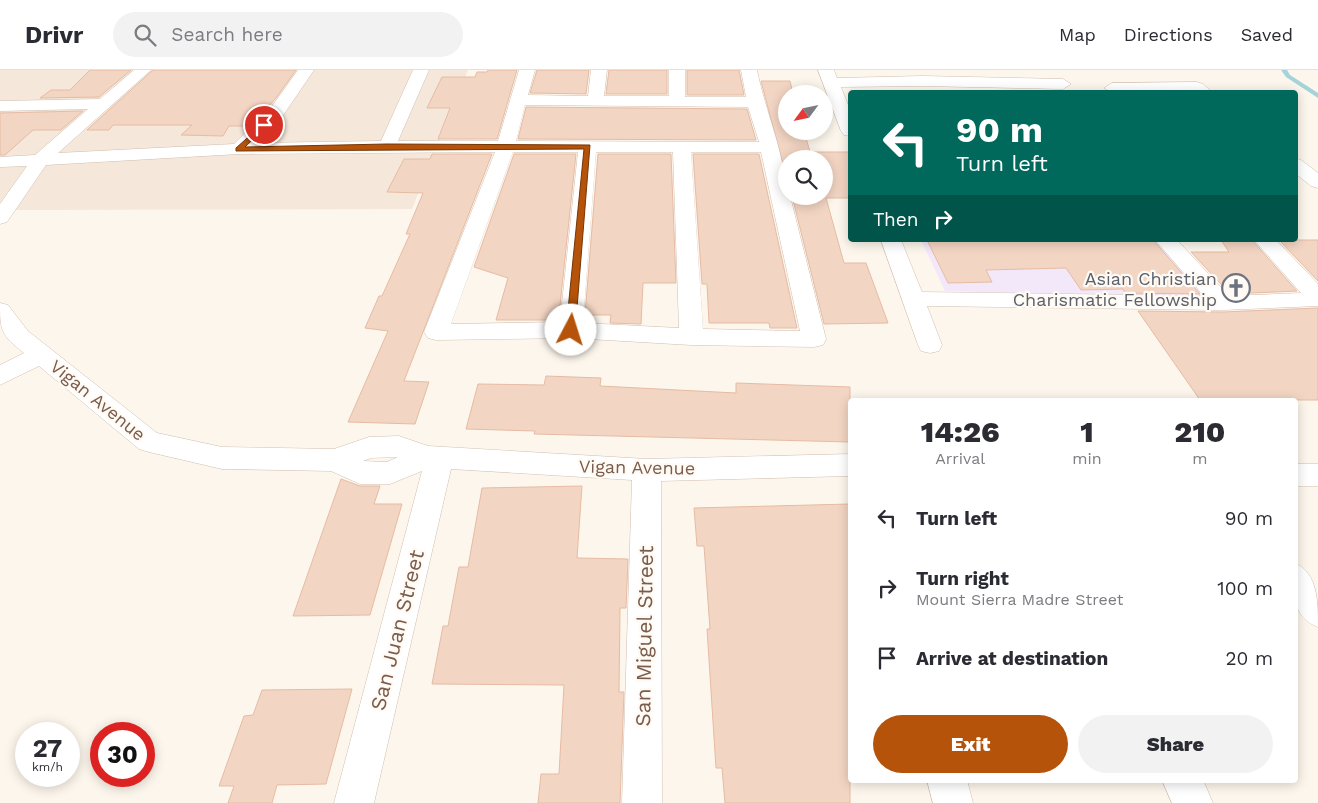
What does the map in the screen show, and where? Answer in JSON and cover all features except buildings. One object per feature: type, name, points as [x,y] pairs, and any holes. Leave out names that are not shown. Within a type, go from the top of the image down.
[{"type":"street","points":[[0,218],[40,160],[143,70]]},
{"type":"street","points":[[239,149],[276,113],[306,70]]},
{"type":"street","points":[[387,146],[421,70]]},
{"type":"street","points":[[527,70],[506,148],[436,332],[571,330],[692,337],[814,339],[769,147],[755,102],[749,70]]},
{"type":"street","points":[[595,101],[599,70]]},
{"type":"street","points":[[677,70],[677,101]]},
{"type":"street","points":[[848,123],[829,77],[982,76],[1036,88],[1063,84],[1051,70]]},
{"type":"street","points":[[1114,90],[1112,88],[1197,87],[1201,90]]},
{"type":"street","points":[[519,100],[755,102]]},
{"type":"street","points":[[0,106],[103,104]]},
{"type":"street","points":[[0,162],[239,149],[387,146],[506,148],[588,146],[769,147]]},
{"type":"street","points":[[571,330],[588,146]]},
{"type":"street","points":[[682,148],[692,337]]},
{"type":"street","points":[[1298,166],[1318,182]]},
{"type":"street","points":[[892,242],[930,345]]},
{"type":"street","points":[[1167,242],[1223,303]]},
{"type":"street","points":[[1266,242],[1318,298]]},
{"type":"street","points":[[914,299],[1223,303],[1318,298]]},
{"type":"street","name":"Vigan Avenue","points":[[0,310],[19,336],[149,442],[222,458],[335,460],[360,473],[390,473],[432,457],[647,470],[848,465]]},
{"type":"street","points":[[0,376],[41,355]]},
{"type":"street","name":"San Juan Street","points":[[354,803],[432,457]]},
{"type":"street","name":"San Miguel Street","points":[[642,803],[647,470]]},
{"type":"street","points":[[1298,474],[1318,475]]},
{"type":"street","points":[[1298,582],[1318,612]]},
{"type":"street","points":[[948,783],[953,803]]},
{"type":"street","points":[[1183,783],[1193,803]]},
{"type":"shaded area","points":[[0,70],[468,70],[412,209],[0,210]]},
{"type":"shaded area","points":[[922,242],[1160,242],[1209,299],[945,291]]},
{"type":"waterway","points":[[1284,70],[1288,76],[1318,96]]},
{"type":"place","name":"Asian Christian Charismatic Fellowship","points":[[1236,288]]},
{"type":"route","points":[[264,125],[239,149],[387,146],[506,148],[588,146],[571,330]]}]
